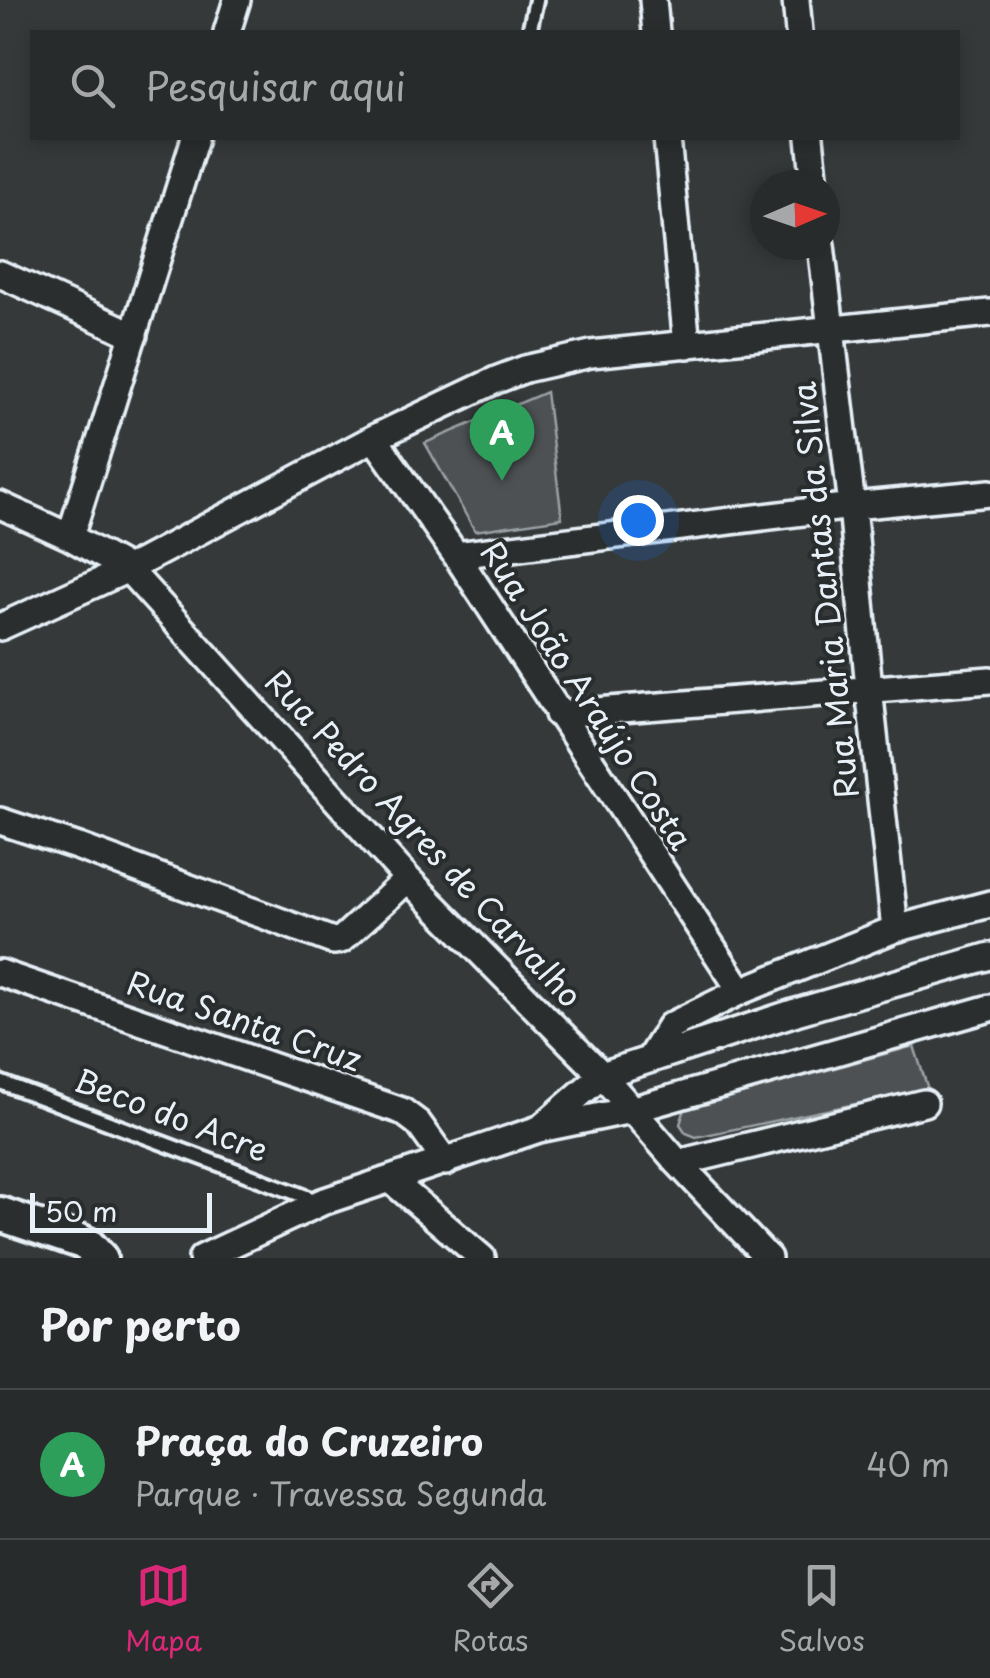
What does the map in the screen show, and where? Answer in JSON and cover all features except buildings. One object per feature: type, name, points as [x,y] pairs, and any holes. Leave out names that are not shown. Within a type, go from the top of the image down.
[{"type":"street","points":[[228,30],[237,0]]},
{"type":"street","points":[[653,0],[656,30]]},
{"type":"street","points":[[796,0],[799,30]]},
{"type":"street","points":[[70,538],[194,140]]},
{"type":"street","points":[[667,140],[687,345]]},
{"type":"street","points":[[810,140],[813,170]]},
{"type":"street","name":"Rua Maria Dantas da Silva","points":[[823,260],[896,928]]},
{"type":"street","points":[[0,274],[134,335]]},
{"type":"street","points":[[0,628],[128,570],[374,438],[525,369],[590,354],[990,313]]},
{"type":"street","name":"Rua João Araújo Costa","points":[[374,438],[456,555],[741,991]]},
{"type":"street","points":[[456,555],[990,492]]},
{"type":"street","name":"Rua Pedro Agres de Carvalho","points":[[0,505],[128,570],[408,879],[602,1075],[768,1258]]},
{"type":"street","points":[[558,714],[990,680]]},
{"type":"street","points":[[0,821],[333,942],[339,942],[408,879]]},
{"type":"street","points":[[650,1058],[670,1026],[741,991],[896,928],[990,904]]},
{"type":"street","points":[[539,1129],[602,1075],[796,1012],[990,956]]},
{"type":"street","name":"Rua Santa Cruz","points":[[0,973],[402,1111],[418,1123],[446,1162]]},
{"type":"street","points":[[202,1258],[322,1202],[539,1129],[631,1110],[990,1008]]},
{"type":"street","points":[[678,1163],[924,1103]]},
{"type":"street","points":[[391,1180],[482,1258]]},
{"type":"street","points":[[0,1214],[80,1241],[100,1258]]},
{"type":"lane","points":[[529,30],[536,0]]},
{"type":"lane","name":"Beco do Acre","points":[[0,1082],[322,1202]]},
{"type":"shaded area","points":[[546,392],[562,518],[475,531],[425,443]]},
{"type":"shaded area","points":[[914,1046],[928,1089],[696,1137],[686,1133],[680,1124],[685,1109]]},
{"type":"place","name":"Praça do Cruzeiro","points":[[502,481]]}]
